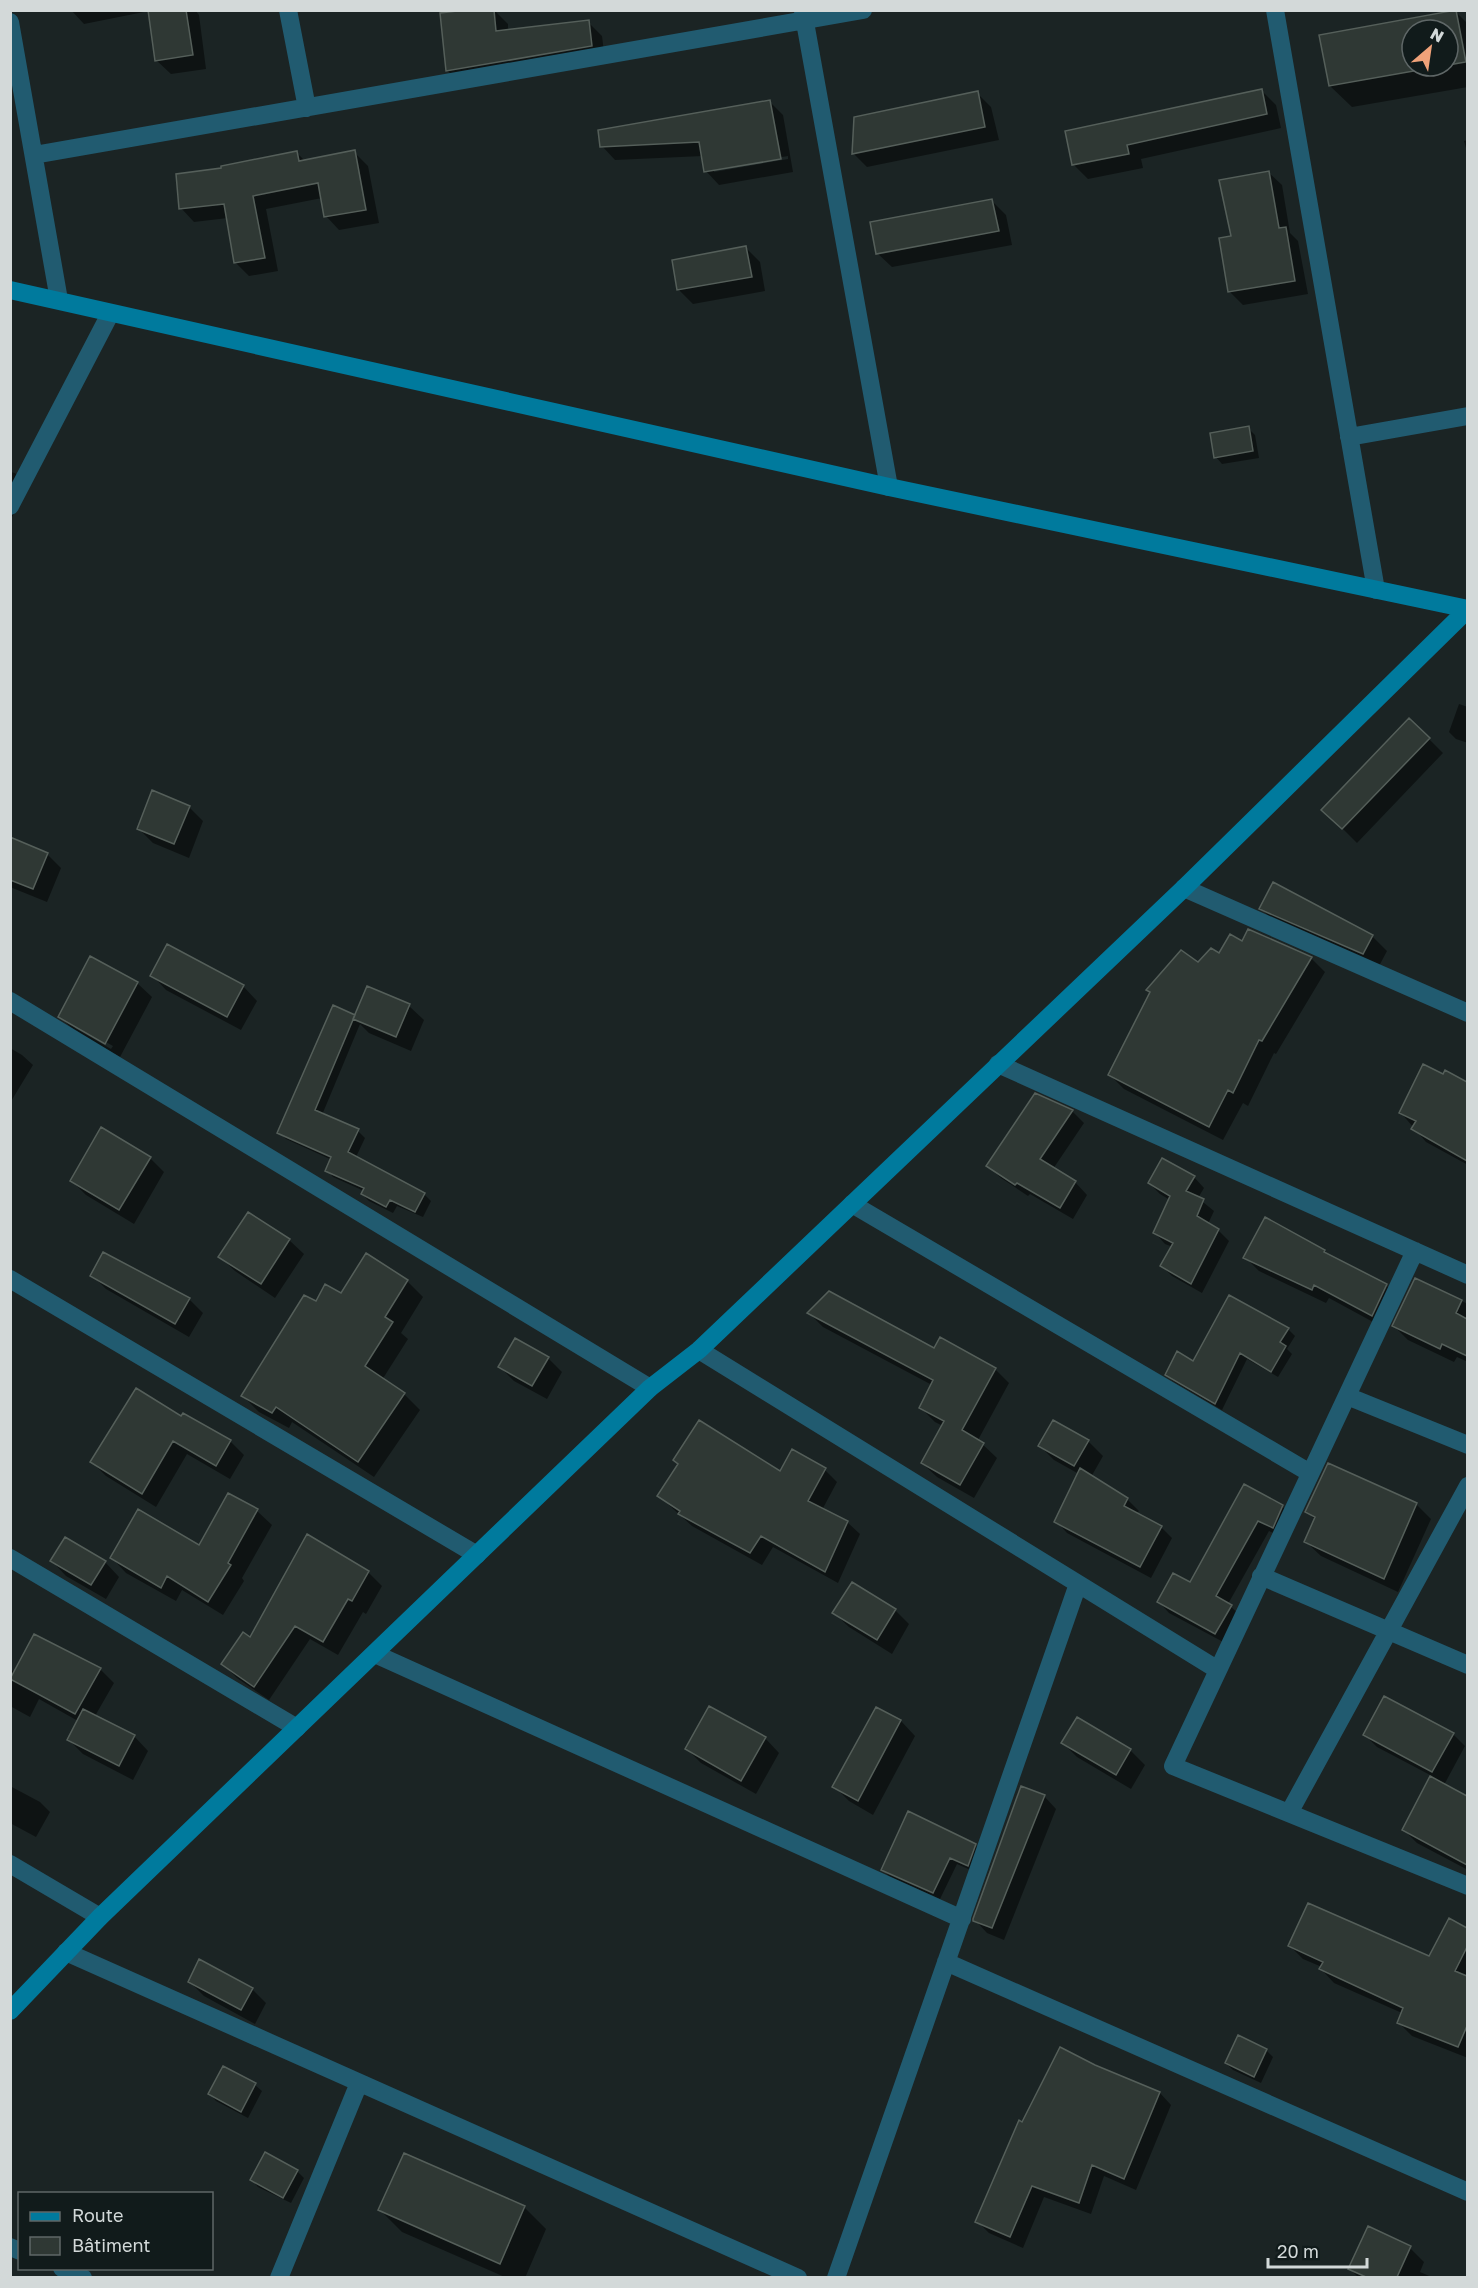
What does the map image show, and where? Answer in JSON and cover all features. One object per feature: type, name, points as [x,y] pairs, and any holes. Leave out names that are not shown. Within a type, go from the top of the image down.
[{"type":"street","points":[[288,10],[307,108]]},
{"type":"street","points":[[34,155],[307,108],[804,16],[863,10]]},
{"type":"street","points":[[1275,10],[1376,590]]},
{"type":"street","points":[[804,16],[889,487]]},
{"type":"street","points":[[10,22],[59,300]]},
{"type":"street","points":[[10,290],[889,487],[1467,609]]},
{"type":"street","points":[[10,506],[110,314]]},
{"type":"street","points":[[1349,437],[1467,416]]},
{"type":"street","points":[[10,2011],[100,1917],[650,1388],[699,1350],[1184,888],[1467,609]]},
{"type":"street","points":[[1184,888],[1467,1013]]},
{"type":"street","points":[[10,1001],[650,1388]]},
{"type":"street","points":[[998,1064],[1467,1275]]},
{"type":"street","points":[[852,1204],[1310,1473]]},
{"type":"street","points":[[1415,1251],[1173,1766],[1467,1886]]},
{"type":"street","points":[[10,1279],[477,1555]]},
{"type":"street","points":[[699,1350],[1218,1670]]},
{"type":"street","points":[[1347,1396],[1467,1445]]},
{"type":"street","points":[[1290,1813],[1467,1486]]},
{"type":"street","points":[[10,1558],[297,1728]]},
{"type":"street","points":[[1262,1576],[1467,1665]]},
{"type":"street","points":[[836,2277],[1078,1584]]},
{"type":"street","points":[[375,1654],[962,1919]]},
{"type":"street","points":[[10,1864],[100,1917]]},
{"type":"street","points":[[66,1952],[798,2277]]},
{"type":"street","points":[[946,1962],[1467,2192]]},
{"type":"street","points":[[279,2277],[359,2083]]},
{"type":"street","points":[[65,2270],[83,2277]]},
{"type":"building","points":[[148,10],[186,10],[193,55],[155,61]]},
{"type":"building","points":[[494,10],[496,31],[589,20],[592,46],[446,71],[440,13]]},
{"type":"building","points":[[1456,10],[1458,18],[1412,18]]},
{"type":"building","points":[[1400,20],[1400,73],[1329,86],[1319,35]]},
{"type":"building","points":[[1460,31],[1466,62],[1460,63]]},
{"type":"building","points":[[1262,89],[1267,114],[1127,145],[1129,154],[1072,165],[1065,131]]},
{"type":"building","points":[[978,91],[985,127],[852,154],[854,117]]},
{"type":"building","points":[[770,100],[781,159],[704,172],[699,142],[600,147],[598,130]]},
{"type":"building","points":[[355,150],[366,210],[324,217],[318,183],[253,196],[265,258],[234,263],[224,204],[179,209],[176,174],[221,168],[221,166],[297,151],[299,161]]},
{"type":"building","points":[[1269,171],[1279,228],[1286,227],[1295,281],[1228,292],[1219,238],[1231,236],[1219,180]]},
{"type":"building","points":[[992,199],[999,231],[876,254],[870,222]]},
{"type":"building","points":[[746,246],[752,277],[677,290],[672,260]]},
{"type":"building","points":[[1249,426],[1253,451],[1214,458],[1210,433]]},
{"type":"building","points":[[1409,718],[1430,738],[1342,829],[1321,810]]},
{"type":"building","points":[[152,790],[190,806],[174,844],[137,829]]},
{"type":"building","points":[[10,837],[48,853],[33,889],[10,880]]},
{"type":"building","points":[[1273,882],[1373,935],[1363,954],[1259,909]]},
{"type":"building","points":[[1248,929],[1312,957],[1262,1041],[1259,1040],[1233,1093],[1228,1090],[1209,1127],[1108,1075],[1150,992],[1146,990],[1181,950],[1198,962],[1211,948],[1219,953],[1230,934],[1242,941]]},
{"type":"building","points":[[167,944],[244,985],[227,1017],[150,976]]},
{"type":"building","points":[[90,956],[138,982],[105,1044],[58,1017]]},
{"type":"building","points":[[367,986],[410,1004],[396,1037],[353,1019]]},
{"type":"building","points":[[333,1005],[355,1015],[315,1110],[359,1129],[348,1152],[425,1193],[415,1212],[390,1200],[386,1207],[361,1194],[364,1188],[325,1171],[331,1157],[277,1133]]},
{"type":"building","points":[[1423,1064],[1443,1074],[1445,1070],[1467,1082],[1467,1161],[1411,1129],[1416,1121],[1399,1113]]},
{"type":"building","points":[[1035,1093],[1073,1110],[1040,1159],[1076,1181],[1060,1208],[1017,1183],[1015,1185],[986,1166]]},
{"type":"building","points":[[101,1127],[151,1157],[119,1210],[70,1181]]},
{"type":"building","points":[[1162,1158],[1195,1176],[1186,1191],[1204,1199],[1197,1216],[1219,1229],[1191,1284],[1160,1266],[1173,1243],[1153,1233],[1170,1196],[1148,1183]]},
{"type":"building","points":[[248,1212],[290,1239],[261,1284],[218,1257]]},
{"type":"building","points":[[1265,1217],[1325,1250],[1324,1252],[1387,1284],[1372,1316],[1314,1285],[1312,1290],[1243,1258]]},
{"type":"building","points":[[103,1252],[190,1298],[175,1324],[90,1276]]},
{"type":"building","points":[[366,1253],[408,1280],[385,1317],[393,1322],[365,1366],[405,1393],[358,1462],[276,1407],[272,1413],[241,1396],[304,1295],[316,1301],[325,1284],[341,1293]]},
{"type":"building","points":[[1415,1278],[1462,1300],[1456,1313],[1467,1319],[1467,1356],[1442,1344],[1440,1349],[1392,1326]]},
{"type":"building","points":[[829,1291],[934,1348],[940,1337],[996,1368],[962,1430],[984,1443],[960,1485],[921,1463],[944,1421],[919,1408],[933,1380],[807,1313]]},
{"type":"building","points":[[1229,1295],[1289,1328],[1280,1342],[1286,1346],[1271,1372],[1240,1353],[1215,1404],[1165,1375],[1177,1351],[1193,1361]]},
{"type":"building","points":[[515,1338],[549,1357],[532,1386],[498,1367]]},
{"type":"building","points":[[136,1388],[181,1416],[183,1413],[231,1440],[216,1466],[173,1441],[142,1494],[90,1462]]},
{"type":"building","points":[[699,1420],[780,1471],[792,1449],[826,1468],[808,1501],[848,1521],[825,1572],[761,1536],[750,1553],[678,1514],[680,1511],[657,1496],[678,1464],[673,1460]]},
{"type":"building","points":[[1053,1420],[1089,1440],[1074,1466],[1038,1446]]},
{"type":"building","points":[[1328,1463],[1417,1503],[1384,1579],[1304,1542],[1315,1517],[1305,1512]]},
{"type":"building","points":[[1080,1468],[1128,1498],[1124,1506],[1162,1526],[1140,1567],[1054,1522]]},
{"type":"building","points":[[1244,1484],[1283,1505],[1273,1528],[1258,1521],[1216,1596],[1232,1605],[1215,1634],[1157,1602],[1173,1573],[1190,1582]]},
{"type":"building","points":[[228,1493],[258,1509],[228,1563],[231,1565],[208,1602],[167,1576],[161,1588],[110,1558],[138,1509],[199,1545]]},
{"type":"building","points":[[307,1534],[369,1571],[352,1601],[348,1599],[323,1642],[295,1626],[254,1687],[221,1664],[243,1632],[250,1637]]},
{"type":"building","points":[[65,1537],[106,1561],[91,1585],[50,1561]]},
{"type":"building","points":[[852,1582],[896,1609],[877,1640],[832,1613]]},
{"type":"building","points":[[34,1634],[101,1668],[75,1714],[10,1679]]},
{"type":"building","points":[[1384,1696],[1454,1733],[1432,1772],[1363,1735]]},
{"type":"building","points":[[709,1706],[766,1737],[741,1781],[685,1749]]},
{"type":"building","points":[[876,1707],[901,1720],[858,1801],[832,1787]]},
{"type":"building","points":[[83,1709],[135,1735],[119,1766],[67,1740]]},
{"type":"building","points":[[1077,1717],[1131,1749],[1116,1775],[1061,1743]]},
{"type":"building","points":[[1430,1776],[1467,1796],[1467,1865],[1402,1830]]},
{"type":"building","points":[[1021,1786],[1045,1795],[992,1928],[973,1921],[973,1919]]},
{"type":"building","points":[[908,1811],[976,1844],[968,1866],[950,1858],[933,1893],[881,1870]]},
{"type":"building","points":[[1308,1903],[1429,1956],[1449,1918],[1467,1928],[1467,1947],[1455,1971],[1467,1976],[1467,2026],[1458,2047],[1397,2023],[1403,2008],[1319,1969],[1323,1962],[1288,1946]]},
{"type":"building","points":[[199,1959],[253,1988],[241,2010],[188,1982]]},
{"type":"building","points":[[1238,2035],[1267,2049],[1254,2077],[1225,2063]]},
{"type":"building","points":[[1060,2047],[1095,2065],[1160,2092],[1124,2179],[1092,2165],[1079,2203],[1032,2186],[1010,2237],[975,2222],[1019,2120],[1022,2122]]},
{"type":"building","points":[[223,2066],[256,2083],[241,2112],[208,2094]]},
{"type":"building","points":[[265,2152],[298,2170],[283,2198],[250,2180]]},
{"type":"building","points":[[404,2153],[525,2206],[500,2264],[378,2210]]},
{"type":"building","points":[[1368,2226],[1411,2246],[1397,2277],[1366,2277],[1348,2269]]}]
